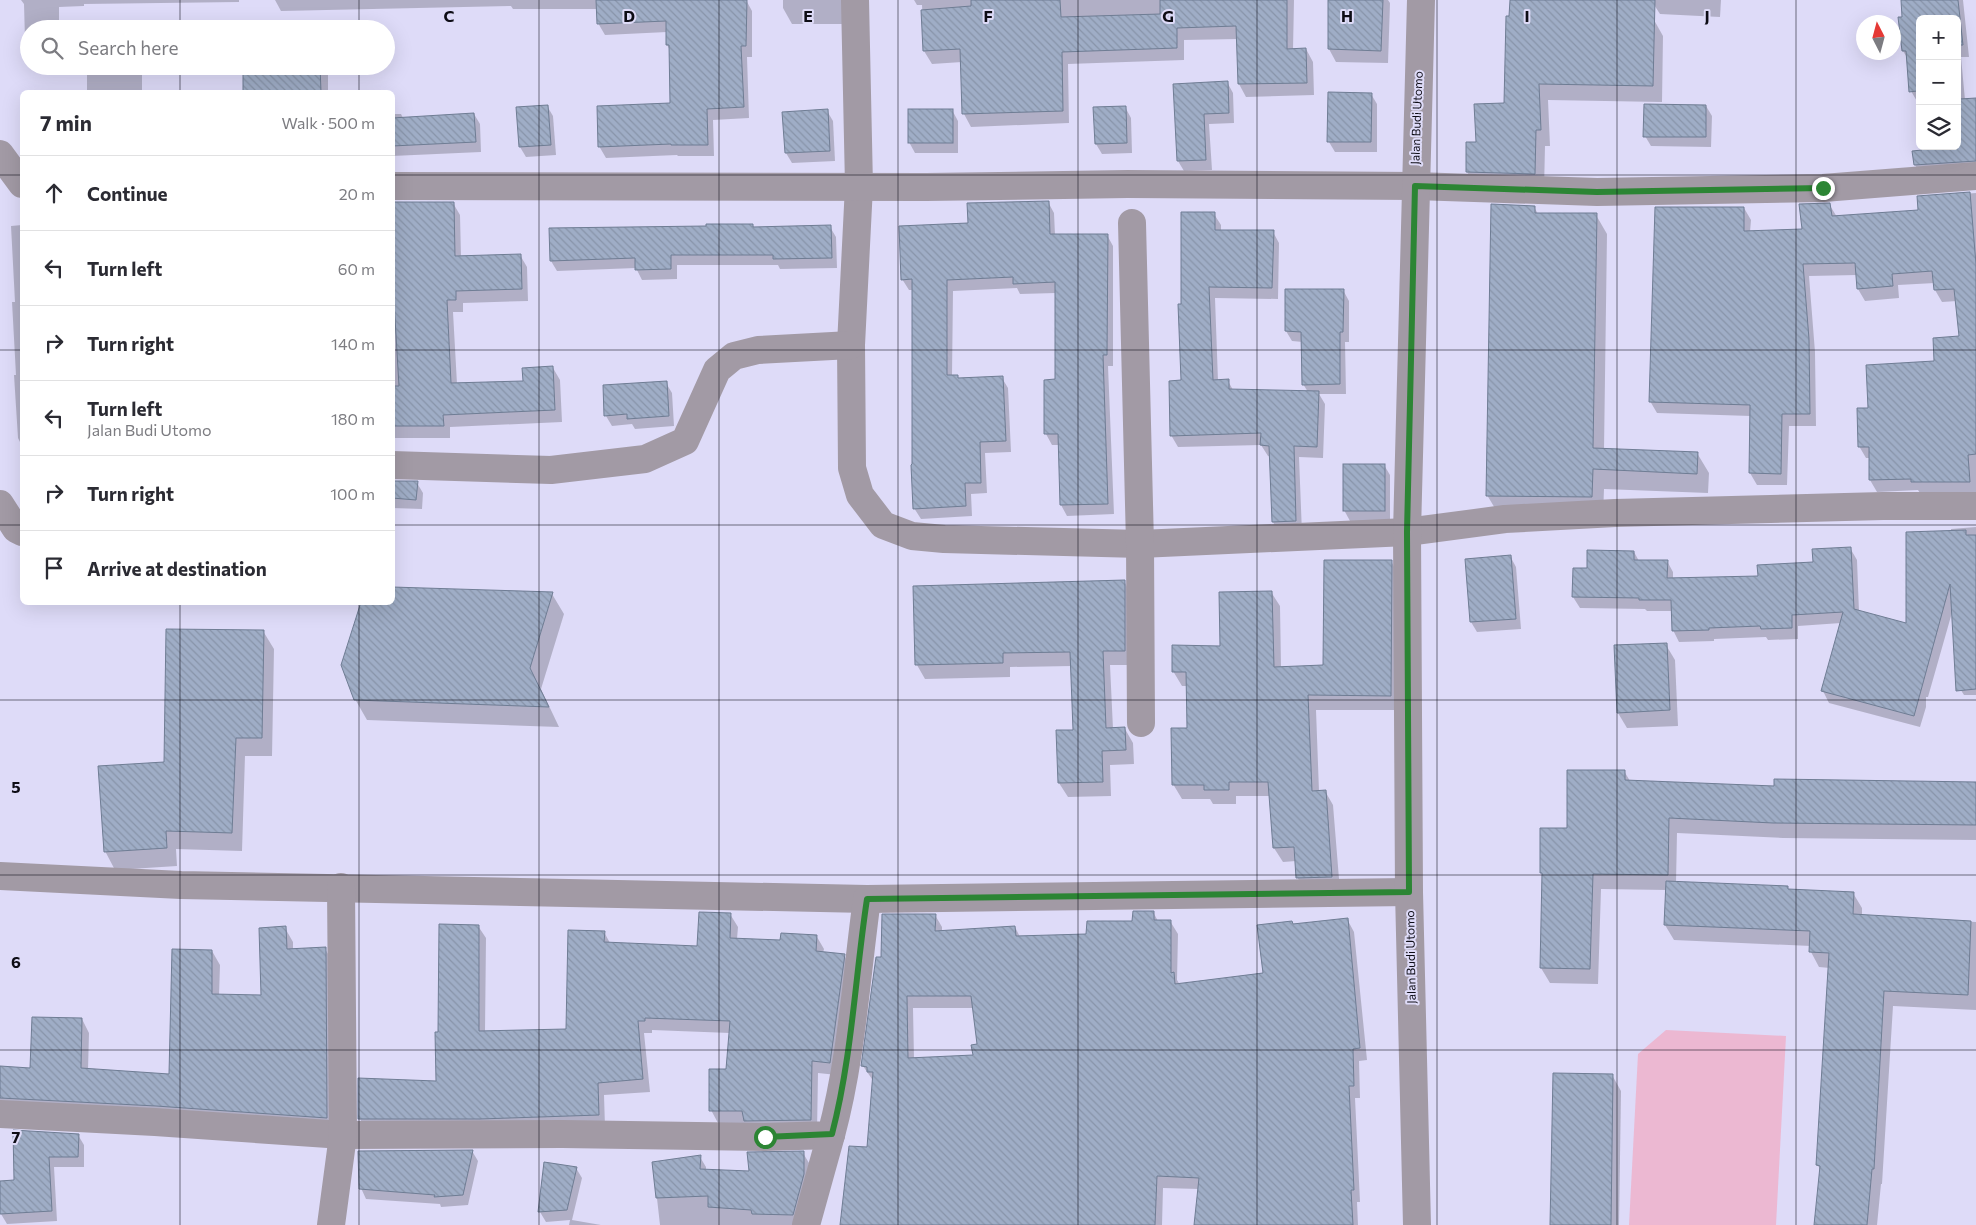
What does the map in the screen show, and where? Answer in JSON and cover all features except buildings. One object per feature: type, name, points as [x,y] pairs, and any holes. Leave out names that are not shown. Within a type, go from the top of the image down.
[{"type":"street","points":[[854,0],[859,186],[851,345],[852,468],[860,495],[883,525],[912,536],[944,539],[1140,544],[1407,532],[1505,519],[1606,513],[1884,506],[1976,506]]},
{"type":"street","name":"Jalan Budi Utomo","points":[[1417,1225],[1409,892],[1407,532],[1421,0]]},
{"type":"street","points":[[0,154],[20,181]]},
{"type":"street","points":[[395,186],[926,187],[1138,184],[1415,186],[1597,192],[1823,188],[1976,176]]},
{"type":"street","points":[[0,191],[20,189]]},
{"type":"street","points":[[1132,223],[1140,544],[1141,723]]},
{"type":"street","points":[[395,465],[551,470],[645,459],[685,441],[717,370],[734,356],[758,350],[851,345]]},
{"type":"street","points":[[0,504],[16,529],[20,531]]},
{"type":"street","points":[[0,876],[181,885],[867,899],[1409,892]]},
{"type":"street","points":[[332,1225],[343,1135],[341,887]]},
{"type":"street","points":[[806,1225],[842,1096],[854,1014],[867,899]]},
{"type":"street","points":[[0,1114],[343,1135],[562,1134],[765,1137],[832,1134]]},
{"type":"shaded area","points":[[1666,1030],[1786,1036],[1776,1225],[1629,1225],[1638,1054]]},
{"type":"route","points":[[765,1137],[832,1134],[842,1096],[854,1014],[867,899],[1409,892],[1407,532],[1415,186],[1597,192],[1823,188]]}]
